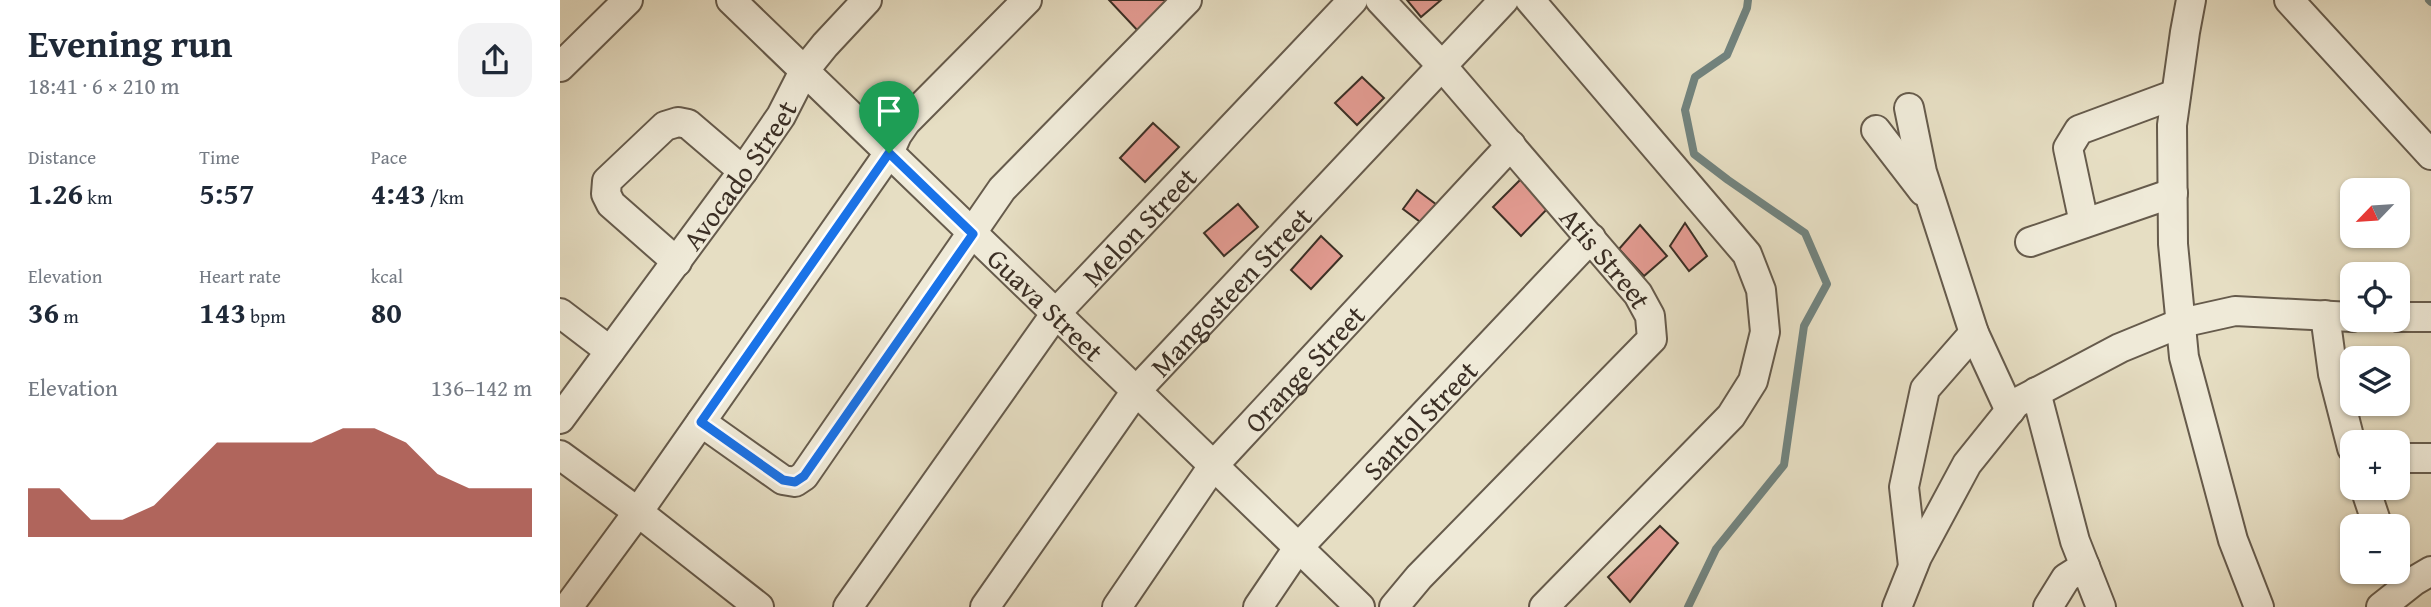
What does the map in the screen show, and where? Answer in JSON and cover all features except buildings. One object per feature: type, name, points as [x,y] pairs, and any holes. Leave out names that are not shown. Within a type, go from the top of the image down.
[{"type":"street","points":[[561,65],[628,0]]},
{"type":"street","name":"Guava Street","points":[[731,0],[1360,607]]},
{"type":"street","name":"Avocado Street","points":[[560,419],[743,171],[781,116],[804,71],[825,44],[867,0]]},
{"type":"street","points":[[571,606],[889,153],[906,122],[1027,0]]},
{"type":"street","points":[[701,422],[783,480],[795,482],[804,476],[1002,189],[1187,0]]},
{"type":"street","name":"Melon Street","points":[[848,607],[1056,313],[1353,0]]},
{"type":"street","name":"Atis Street","points":[[1380,0],[1442,66],[1638,293],[1650,316],[1652,339],[1419,577],[1394,607]]},
{"type":"street","name":"Mangosteen Street","points":[[985,607],[1136,391],[1504,0]]},
{"type":"street","points":[[1530,0],[1747,254],[1761,290],[1765,332],[1753,381],[1731,416],[1544,607]]},
{"type":"street","points":[[2191,0],[2172,125],[2173,244],[2184,357],[2233,540],[2259,607]]},
{"type":"street","points":[[2289,0],[2431,155]]},
{"type":"street","points":[[2084,223],[2068,148],[2079,130],[2176,94]]},
{"type":"street","points":[[1909,108],[1922,172],[1974,333],[2010,411]]},
{"type":"street","points":[[677,262],[611,204],[606,194],[607,181],[665,126],[678,122],[688,124],[743,171]]},
{"type":"street","points":[[1876,130],[1931,202]]},
{"type":"street","name":"Orange Street","points":[[1117,607],[1213,466],[1511,145]]},
{"type":"street","points":[[2030,242],[2173,193]]},
{"type":"street","name":"Santol Street","points":[[1258,607],[1298,548],[1591,239]]},
{"type":"street","points":[[1897,607],[1913,566],[1967,464],[2016,403],[2120,348],[2181,323],[2235,311],[2339,316],[2333,374],[2347,430]]},
{"type":"street","points":[[560,313],[610,351]]},
{"type":"street","points":[[2410,317],[2431,317]]},
{"type":"street","points":[[1913,566],[1904,487],[1925,389],[1974,333]]},
{"type":"street","points":[[2036,392],[2075,541],[2101,607]]},
{"type":"street","points":[[560,455],[759,607]]},
{"type":"street","points":[[2410,458],[2431,458]]},
{"type":"street","points":[[2048,607],[2066,578],[2085,566]]},
{"type":"street","points":[[2398,594],[2431,571]]},
{"type":"waterway","points":[[1688,607],[1716,549],[1784,465],[1804,326],[1827,284],[1805,233],[1694,154],[1685,110],[1695,77],[1727,55],[1748,0]]},
{"type":"route","points":[[889,153],[973,234],[804,476],[795,482],[783,480],[701,422],[889,153]]}]
